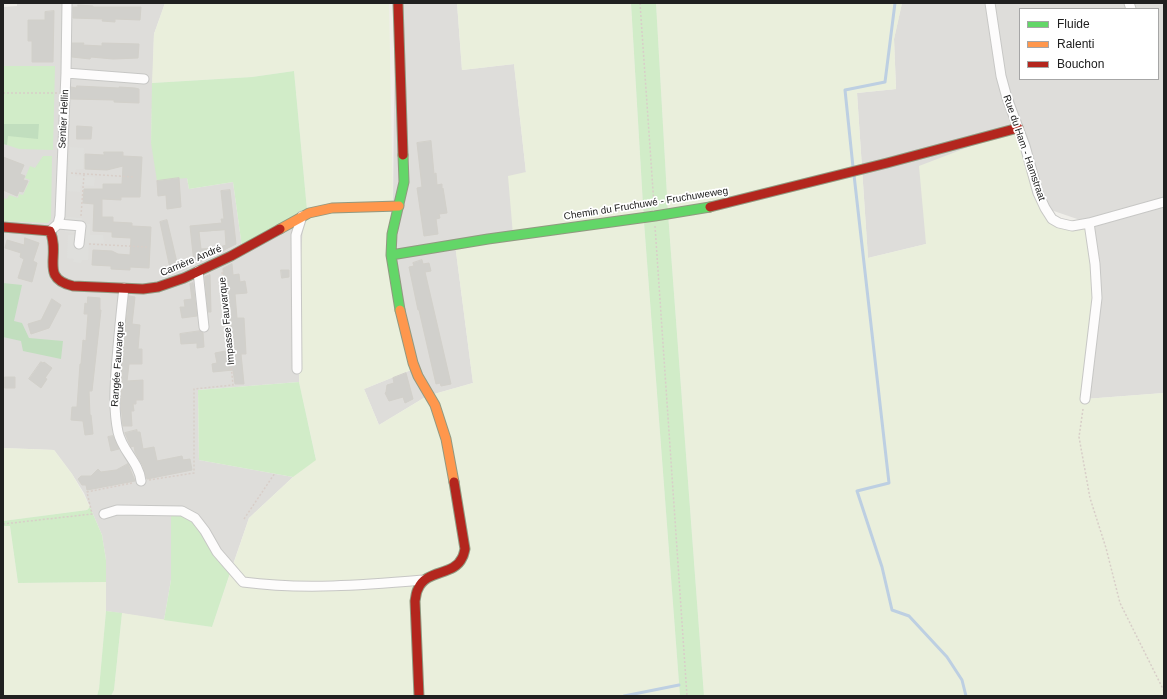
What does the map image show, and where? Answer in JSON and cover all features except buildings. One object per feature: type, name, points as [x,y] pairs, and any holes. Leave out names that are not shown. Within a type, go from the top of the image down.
[{"type":"street","name":"Sentier Hellin","points":[[58,224],[66,173],[66,3]]},
{"type":"street","points":[[398,3],[404,182],[392,234],[391,255],[399,305],[413,363],[418,376],[435,405],[446,439],[465,544],[463,557],[458,565],[431,575],[423,580],[417,590],[415,601],[419,696]]},
{"type":"street","name":"Rue du Ham - Hamstraat","points":[[990,3],[1001,76],[1007,98],[1025,146],[1038,193],[1052,219],[1072,226],[1089,223],[1164,202]]},
{"type":"street","points":[[66,73],[144,79]]},
{"type":"street","name":"Chemin du Fruchuwé - Fruchuweweg","points":[[391,255],[488,239],[655,216],[718,205],[793,188],[1018,128]]},
{"type":"street","name":"Carrière André","points":[[50,231],[55,240],[54,272],[57,281],[66,285],[142,289],[158,287],[174,282],[252,245],[309,213],[325,209],[399,206]]},
{"type":"street","points":[[297,369],[296,235],[302,216]]},
{"type":"street","points":[[1085,399],[1097,298],[1095,264],[1089,223]]},
{"type":"street","points":[[3,227],[50,231],[58,224],[80,226],[79,244]]},
{"type":"street","points":[[198,271],[204,327]]},
{"type":"street","name":"Rangée Fauvarque","points":[[124,288],[114,397],[116,420],[122,446],[139,471],[141,481]]},
{"type":"street","points":[[104,514],[117,510],[182,511],[194,518],[205,531],[217,552],[243,582],[280,586],[316,587],[423,580]]},
{"type":"path","points":[[640,3],[687,696]]},
{"type":"path","points":[[3,93],[65,93]]},
{"type":"path","points":[[66,173],[134,177]]},
{"type":"path","points":[[80,226],[84,174]]},
{"type":"path","points":[[79,244],[147,247]]},
{"type":"path","name":"Impasse Fauvarque","points":[[141,481],[194,473],[194,389],[233,385],[222,273],[218,261]]},
{"type":"path","points":[[1085,399],[1079,437],[1090,498],[1106,548],[1120,603],[1164,691]]},
{"type":"path","points":[[244,519],[275,474]]},
{"type":"path","points":[[3,524],[92,514],[87,492],[141,481]]},
{"type":"shaded area","points":[[17,3],[165,3],[154,34],[151,143],[179,178],[187,178],[189,189],[233,182],[242,247],[307,210],[299,382],[198,390],[199,460],[293,477],[249,518],[231,570],[171,510],[171,580],[164,620],[106,611],[106,560],[102,535],[84,493],[72,474],[54,450],[3,448],[3,7],[17,6]]},
{"type":"shaded area","points":[[395,3],[457,3],[462,70],[514,64],[526,173],[513,235],[455,244],[473,383],[427,396],[379,425],[364,389],[411,370],[395,307],[393,206]]},
{"type":"shaded area","points":[[902,3],[1164,3],[1164,393],[1085,399],[1089,223],[1045,208],[926,244],[868,258],[857,93],[896,89],[894,39]]},
{"type":"shaded area","points":[[70,147],[84,148],[83,169],[76,169],[75,176],[95,177],[94,186],[81,185],[80,192],[67,191]]},
{"type":"shaded area","points":[[66,217],[82,218],[82,223],[90,224],[90,235],[103,235],[104,243],[89,243],[88,260],[82,260],[81,263],[73,262],[74,259],[67,258],[68,235],[74,235],[75,233],[65,232]]},
{"type":"green space","points":[[165,3],[389,3],[393,206],[387,251],[411,370],[364,389],[379,425],[427,396],[473,383],[455,244],[513,235],[508,176],[526,172],[514,64],[462,70],[457,3],[631,3],[644,222],[680,696],[111,696],[114,690],[122,613],[212,627],[249,518],[293,477],[316,459],[299,382],[301,255],[303,226],[309,213],[307,210],[294,71],[252,77],[152,83],[154,34]]},
{"type":"green space","points":[[631,3],[656,3],[668,213],[704,696],[680,696],[644,222]]},
{"type":"green space","points":[[656,3],[902,3],[894,39],[896,89],[857,93],[868,258],[926,244],[919,166],[1018,128],[1052,219],[1089,223],[1096,277],[1085,399],[1164,393],[1164,696],[704,696],[668,213]]},
{"type":"green space","points":[[3,66],[55,66],[53,150],[19,149],[7,145],[7,136],[39,125],[3,124]]},
{"type":"green space","points":[[294,71],[307,210],[242,247],[233,182],[189,189],[187,178],[157,181],[151,143],[152,83],[252,77]]},
{"type":"green space","points":[[3,124],[39,124],[38,139],[8,136],[7,145],[3,144]]},
{"type":"green space","points":[[43,156],[52,156],[51,219],[48,223],[3,221],[3,198],[7,199],[9,195],[18,198],[19,194],[23,195],[30,180],[25,178],[30,166],[35,168]]},
{"type":"green space","points":[[3,283],[22,285],[14,321],[22,323],[29,338],[63,341],[61,359],[23,351],[21,341],[3,337]]},
{"type":"green space","points":[[299,382],[316,460],[293,477],[199,460],[198,390]]},
{"type":"green space","points":[[3,448],[54,450],[72,474],[90,507],[87,510],[3,521]]},
{"type":"green space","points":[[90,507],[102,535],[106,560],[106,582],[18,583],[10,526],[3,526],[3,521],[87,510]]},
{"type":"green space","points":[[171,510],[195,518],[231,570],[212,627],[164,620],[171,580]]},
{"type":"green space","points":[[3,526],[10,526],[18,583],[106,582],[106,611],[99,690],[97,696],[3,696]]},
{"type":"green space","points":[[106,611],[122,613],[114,690],[111,696],[97,696],[99,689]]},
{"type":"waterway","points":[[853,167],[845,90],[885,82],[895,3]]},
{"type":"waterway","points":[[854,175],[889,483],[857,491],[882,567],[892,610],[909,616],[947,657],[962,680],[966,696]]},
{"type":"waterway","points":[[624,696],[679,685]]},
{"type":"traffic: fast","points":[[400,310],[391,255],[392,234],[404,182],[403,155]]},
{"type":"traffic: fast","points":[[391,255],[488,239],[710,207]]},
{"type":"traffic: slow","points":[[280,229],[309,213],[332,208],[399,206]]},
{"type":"traffic: slow","points":[[400,310],[413,363],[418,376],[435,405],[446,439],[454,482]]},
{"type":"traffic: jam","points":[[398,3],[403,155]]},
{"type":"traffic: jam","points":[[710,207],[887,163],[1018,128]]},
{"type":"traffic: jam","points":[[3,227],[50,231],[53,240],[54,272],[57,278],[63,282],[73,286],[143,289],[158,287],[184,278],[231,256],[280,229]]},
{"type":"traffic: jam","points":[[419,696],[415,601],[417,592],[427,578],[453,568],[458,564],[463,557],[465,549],[454,482]]}]
